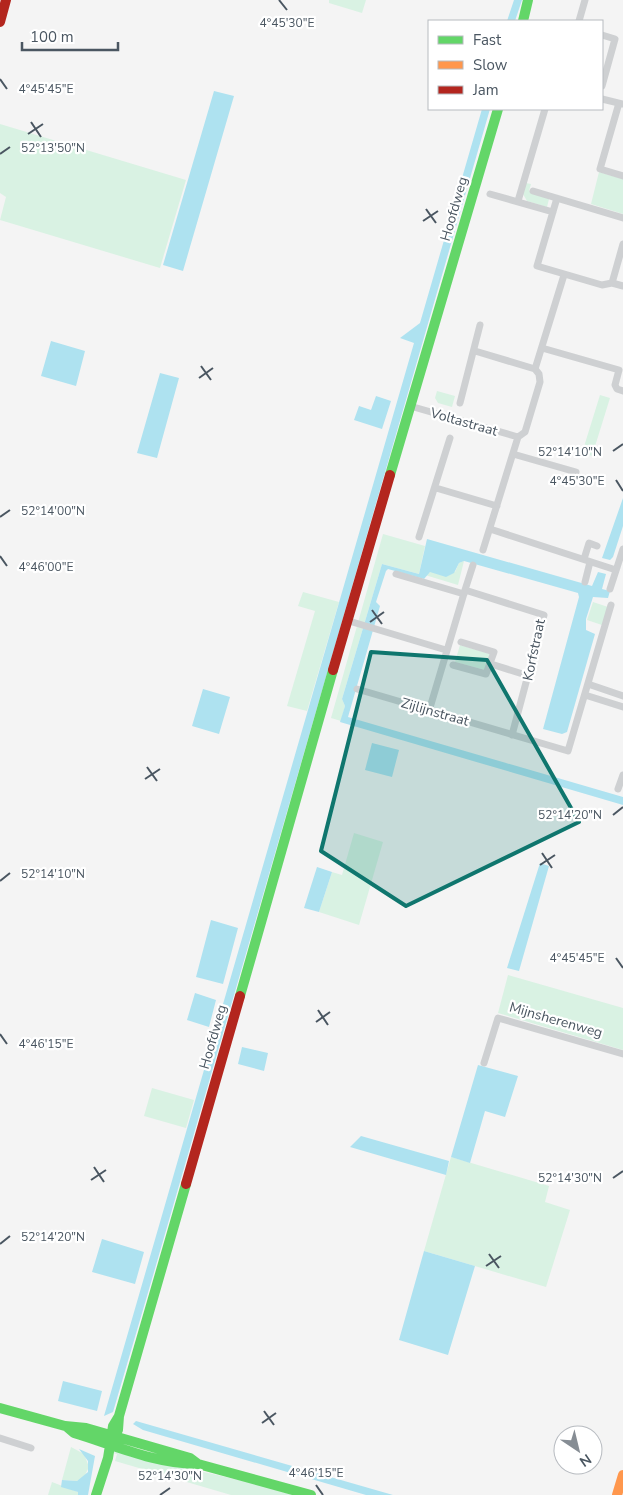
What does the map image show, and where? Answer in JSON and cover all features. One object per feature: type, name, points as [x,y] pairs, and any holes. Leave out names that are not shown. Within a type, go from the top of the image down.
[{"type":"main road","points":[[0,22],[6,0]]},
{"type":"main road","points":[[524,17],[530,0]]},
{"type":"main road","name":"Hoofdweg","points":[[96,1495],[112,1438],[121,1422],[119,1416],[498,110]]},
{"type":"main road","points":[[0,1408],[65,1426],[74,1433],[112,1438],[186,1466],[198,1464],[311,1495]]},
{"type":"main road","points":[[617,1495],[623,1475]]},
{"type":"street","points":[[579,20],[585,0]]},
{"type":"street","points":[[603,35],[615,39],[603,82]]},
{"type":"street","points":[[603,99],[621,104],[600,169],[623,176]]},
{"type":"street","points":[[518,201],[545,110]]},
{"type":"street","points":[[533,191],[623,218]]},
{"type":"street","points":[[490,194],[553,212]]},
{"type":"street","points":[[557,198],[537,266],[602,285],[612,283],[623,286]]},
{"type":"street","points":[[612,283],[623,244]]},
{"type":"street","points":[[535,369],[564,274]]},
{"type":"street","points":[[460,403],[475,351],[480,325]]},
{"type":"street","points":[[542,348],[618,370],[615,386],[617,389],[623,390]]},
{"type":"street","points":[[475,351],[535,369],[539,374],[540,382],[525,432],[518,437],[483,550]]},
{"type":"street","name":"Voltastraat","points":[[412,407],[518,437]]},
{"type":"street","points":[[418,537],[430,497],[436,488],[450,438]]},
{"type":"street","points":[[513,454],[576,472]]},
{"type":"street","points":[[436,488],[497,506]]},
{"type":"street","points":[[490,529],[616,570]]},
{"type":"street","points":[[584,582],[589,543],[597,546]]},
{"type":"street","points":[[610,589],[623,549]]},
{"type":"street","points":[[429,710],[473,565]]},
{"type":"street","name":"Korfstraat","points":[[396,574],[544,614],[512,734]]},
{"type":"street","points":[[611,605],[585,695],[623,707]]},
{"type":"street","points":[[349,622],[446,650]]},
{"type":"street","points":[[454,665],[486,674],[491,664],[494,652],[461,642]]},
{"type":"street","points":[[491,664],[529,676]]},
{"type":"street","points":[[588,684],[623,696]]},
{"type":"street","name":"Zijlijnstraat","points":[[357,689],[568,752],[585,695]]},
{"type":"street","points":[[618,789],[623,774]]},
{"type":"street","name":"Mijnsherenweg","points":[[484,1063],[498,1018],[623,1054]]},
{"type":"street","points":[[0,1438],[31,1448]]},
{"type":"highlighted area","points":[[371,652],[487,660],[579,822],[406,906],[321,851]]},
{"type":"green space","points":[[329,0],[366,0],[362,13],[329,3]]},
{"type":"green space","points":[[0,124],[186,180],[160,268],[0,220],[6,197],[0,193]]},
{"type":"green space","points":[[599,172],[623,179],[623,214],[591,204]]},
{"type":"green space","points":[[526,183],[531,184],[529,191],[549,199],[547,207],[527,201],[523,194]]},
{"type":"green space","points":[[437,391],[455,396],[452,407],[438,403],[435,398]]},
{"type":"green space","points":[[600,395],[610,398],[592,456],[582,453]]},
{"type":"green space","points":[[383,534],[425,546],[419,574],[382,564],[342,699],[345,706],[341,721],[331,718]]},
{"type":"green space","points":[[464,561],[458,585],[425,575],[430,572],[455,572],[459,563]]},
{"type":"green space","points":[[303,592],[339,602],[307,711],[287,706],[315,611],[298,606]]},
{"type":"green space","points":[[593,602],[608,607],[602,625],[587,620]]},
{"type":"green space","points":[[460,645],[490,654],[485,670],[455,662]]},
{"type":"green space","points":[[354,833],[383,842],[359,925],[319,912],[332,872],[342,875]]},
{"type":"green space","points":[[508,975],[623,1008],[623,1050],[498,1013]]},
{"type":"green space","points":[[152,1088],[194,1100],[186,1128],[144,1116]]},
{"type":"green space","points":[[451,1157],[549,1186],[545,1202],[570,1210],[546,1287],[424,1251]]},
{"type":"green space","points":[[71,1447],[84,1454],[89,1467],[84,1477],[77,1481],[62,1480]]},
{"type":"green space","points":[[114,1450],[298,1495],[231,1495],[115,1461],[117,1454],[112,1453]]},
{"type":"green space","points":[[52,1482],[78,1492],[78,1495],[48,1495]]},
{"type":"water","points":[[514,0],[522,0],[515,20],[507,20]]},
{"type":"water","points":[[214,91],[234,96],[183,271],[163,265]]},
{"type":"water","points":[[482,110],[490,110],[113,1412],[104,1416],[414,343],[400,338],[420,323]]},
{"type":"water","points":[[51,341],[85,351],[76,386],[41,376]]},
{"type":"water","points":[[160,373],[179,378],[157,458],[137,453]]},
{"type":"water","points":[[376,396],[391,401],[382,429],[354,420],[359,406],[371,410]]},
{"type":"water","points":[[623,498],[623,526],[613,557],[610,560],[602,558]]},
{"type":"water","points":[[427,539],[592,586],[598,572],[606,574],[602,589],[610,591],[608,598],[593,597],[586,619],[586,630],[595,634],[567,732],[562,734],[543,729],[579,597],[578,593],[464,561],[459,563],[454,573],[446,577],[430,572],[424,579],[388,569],[386,571],[376,602],[380,606],[348,717],[623,797],[623,805],[340,722],[345,706],[342,699],[382,564],[419,574]]},
{"type":"water","points":[[203,689],[230,697],[219,734],[192,726]]},
{"type":"water","points":[[372,743],[399,750],[392,777],[365,770]]},
{"type":"water","points":[[540,863],[549,866],[519,971],[507,968]]},
{"type":"water","points":[[317,867],[332,872],[319,912],[304,908]]},
{"type":"water","points":[[211,920],[238,928],[223,984],[196,977]]},
{"type":"water","points":[[195,993],[216,1000],[209,1027],[187,1020]]},
{"type":"water","points":[[242,1047],[268,1053],[264,1071],[238,1064]]},
{"type":"water","points":[[478,1065],[518,1076],[505,1117],[485,1111],[470,1163],[451,1157]]},
{"type":"water","points":[[361,1136],[449,1161],[446,1175],[350,1147]]},
{"type":"water","points":[[102,1239],[144,1252],[135,1284],[92,1272]]},
{"type":"water","points":[[424,1251],[475,1266],[448,1355],[399,1340]]},
{"type":"water","points":[[63,1381],[102,1391],[97,1411],[58,1401]]},
{"type":"water","points":[[136,1421],[393,1495],[366,1495],[143,1430],[133,1424]]},
{"type":"water","points":[[79,1449],[95,1456],[88,1495],[78,1495],[78,1492],[61,1487],[62,1480],[77,1481],[88,1472],[88,1461]]},
{"type":"traffic: fast","points":[[523,20],[528,0]]},
{"type":"traffic: fast","points":[[390,475],[498,110]]},
{"type":"traffic: fast","points":[[240,996],[333,670]]},
{"type":"traffic: fast","points":[[111,1443],[118,1430],[119,1416],[186,1184]]},
{"type":"traffic: fast","points":[[0,1408],[65,1426],[86,1428],[190,1458],[198,1464],[311,1495]]},
{"type":"traffic: fast","points":[[96,1495],[108,1458],[113,1426],[119,1416]]},
{"type":"traffic: fast","points":[[67,1427],[74,1433],[135,1453],[166,1461],[198,1464]]},
{"type":"traffic: slow","points":[[617,1495],[623,1475]]},
{"type":"traffic: jam","points":[[0,22],[6,0]]},
{"type":"traffic: jam","points":[[333,670],[390,475]]},
{"type":"traffic: jam","points":[[186,1184],[240,996]]}]
